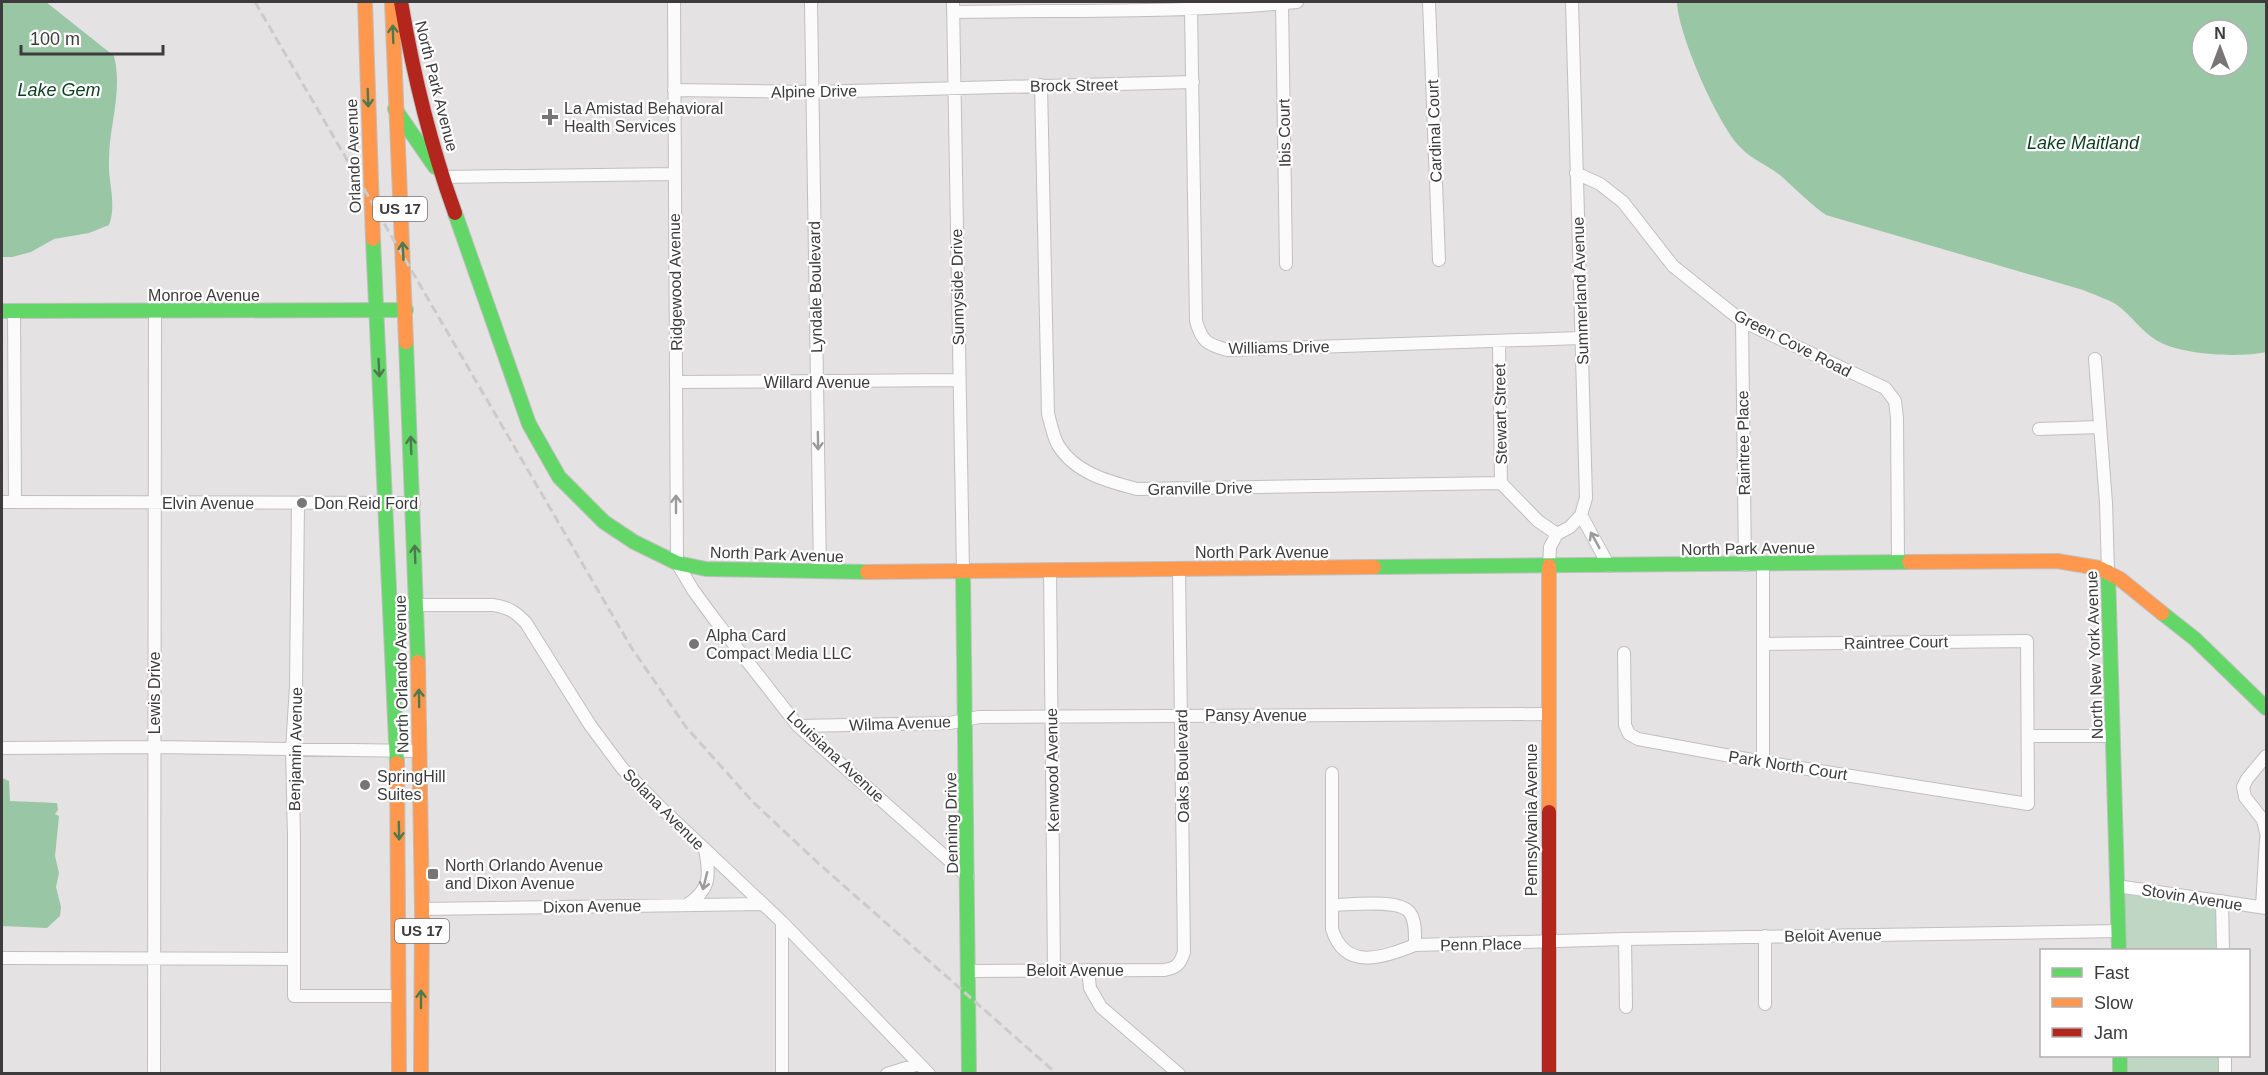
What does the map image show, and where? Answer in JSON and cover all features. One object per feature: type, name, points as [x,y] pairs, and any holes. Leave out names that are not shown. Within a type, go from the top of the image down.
[{"type":"street","name":"Orlando Avenue","points":[[364,2],[377,310]]},
{"type":"street","name":"US 17","points":[[392,2],[395,109],[406,310]]},
{"type":"street","name":"North Park Avenue","points":[[401,2],[411,60],[442,177],[529,424],[553,468],[566,486],[603,522],[634,542],[676,563],[706,569],[963,572],[2057,561],[2080,564],[2108,572],[2136,591],[2195,639],[2266,708]]},
{"type":"street","name":"Ridgewood Avenue","points":[[674,2],[676,563]]},
{"type":"street","name":"Lyndale Boulevard","points":[[811,2],[820,572]]},
{"type":"street","points":[[953,7],[1085,6],[1191,9],[1297,2]]},
{"type":"street","name":"Cardinal Court","points":[[1429,2],[1438,260]]},
{"type":"street","name":"Summerland Avenue","points":[[1572,2],[1586,498],[1581,515]]},
{"type":"street","name":"Ibis Court","points":[[1282,3],[1286,264]]},
{"type":"street","name":"Sunnyside Drive","points":[[953,7],[963,572]]},
{"type":"street","name":"Williams Drive","points":[[1191,9],[1197,321],[1200,333],[1208,344],[1227,350],[1581,338]]},
{"type":"street","points":[[365,19],[381,80],[395,109]]},
{"type":"street","name":"Brock Street","points":[[954,87],[1193,82]]},
{"type":"street","name":"Granville Drive","points":[[1041,85],[1048,414],[1057,444],[1073,464],[1102,479],[1137,489],[1501,483]]},
{"type":"street","name":"Alpine Drive","points":[[674,90],[813,92],[954,87]]},
{"type":"street","name":"North Park Avenue","points":[[395,109],[442,177]]},
{"type":"street","name":"Green Cove Road","points":[[1576,173],[1600,184],[1623,202],[1673,266],[1742,321],[1885,388],[1894,401],[1897,418],[1898,562]]},
{"type":"street","points":[[442,177],[674,174]]},
{"type":"street","name":"North Orlando Avenue","points":[[377,310],[397,751],[399,1074]]},
{"type":"street","name":"Monroe Avenue","points":[[8,311],[406,310]]},
{"type":"street","name":"North Orlando Avenue","points":[[406,310],[417,606],[422,909],[421,1074]]},
{"type":"street","points":[[8,311],[15,502]]},
{"type":"street","name":"Lewis Drive","points":[[153,1074],[155,312]]},
{"type":"street","name":"Raintree Place","points":[[1742,321],[1744,565]]},
{"type":"street","name":"Stewart Street","points":[[1499,342],[1501,483],[1538,521],[1557,534]]},
{"type":"street","name":"North New York Avenue","points":[[2095,359],[2106,503],[2119,949]]},
{"type":"street","name":"Willard Avenue","points":[[676,382],[959,381]]},
{"type":"street","points":[[2038,429],[2100,427]]},
{"type":"street","name":"Elvin Avenue","points":[[2,502],[414,503]]},
{"type":"street","name":"Benjamin Avenue","points":[[298,502],[296,686],[292,750],[294,996],[399,996]]},
{"type":"street","points":[[1549,566],[1550,547],[1557,534],[1570,527],[1581,515],[1609,566]]},
{"type":"street","name":"Louisiana Avenue","points":[[676,563],[715,620],[798,726],[968,877]]},
{"type":"street","points":[[1763,564],[1763,762]]},
{"type":"street","name":"Pennsylvania Avenue","points":[[1549,566],[1549,1074]]},
{"type":"street","name":"Oaks Boulevard","points":[[1179,569],[1184,952],[1181,963]]},
{"type":"street","name":"Kenwood Avenue","points":[[1050,570],[1054,969]]},
{"type":"street","name":"Denning Drive","points":[[963,572],[969,1074]]},
{"type":"street","name":"Solana Avenue","points":[[391,605],[494,605],[508,607],[518,614],[590,724],[622,768],[782,922],[929,1074]]},
{"type":"street","name":"Raintree Court","points":[[1764,644],[2027,641],[2028,736]]},
{"type":"street","name":"Park North Court","points":[[1624,653],[1625,724],[1629,734],[1638,739],[1763,762],[2028,804],[2028,736]]},
{"type":"street","name":"Pansy Avenue","points":[[965,720],[979,717],[1548,714]]},
{"type":"street","name":"Wilma Avenue","points":[[798,726],[950,723],[965,720]]},
{"type":"street","points":[[2028,736],[2113,736]]},
{"type":"street","points":[[2,748],[154,747],[419,752]]},
{"type":"street","points":[[2266,756],[2243,787],[2246,797],[2263,820],[2266,833]]},
{"type":"street","name":"Penn Place","points":[[1332,773],[1332,929],[1336,943],[1347,952],[1363,958],[1384,957],[1415,945],[1548,942]]},
{"type":"street","points":[[2264,908],[2266,839]]},
{"type":"street","points":[[687,905],[697,898],[708,880],[705,849]]},
{"type":"street","name":"Stovin Avenue","points":[[2117,886],[2264,908]]},
{"type":"street","points":[[2222,901],[2223,949]]},
{"type":"street","name":"Dixon Avenue","points":[[422,909],[763,904]]},
{"type":"street","points":[[1332,905],[1394,904],[1405,907],[1411,914],[1415,945]]},
{"type":"street","points":[[782,922],[782,1074]]},
{"type":"street","name":"Beloit Avenue","points":[[1548,942],[1765,936],[2119,931]]},
{"type":"street","points":[[1765,936],[1765,1005]]},
{"type":"street","points":[[1625,939],[1626,1007]]},
{"type":"street","points":[[2,958],[294,959]]},
{"type":"street","name":"Beloit Avenue","points":[[967,971],[1164,970],[1173,969],[1181,963]]},
{"type":"street","points":[[1088,970],[1090,988],[1101,1006],[1179,1074]]},
{"type":"street","points":[[399,1016],[412,1051],[421,1058]]},
{"type":"street","points":[[2120,1057],[2120,1074]]},
{"type":"street","points":[[2225,1057],[2225,1074]]},
{"type":"street","points":[[886,1074],[919,1064]]},
{"type":"shaded area","points":[[2123,889],[2216,903],[2217,949],[2123,949]]},
{"type":"shaded area","points":[[2124,1057],[2219,1057],[2219,1073],[2124,1073]]},
{"type":"water","name":"Lake Gem","points":[[2,2],[46,2],[114,56],[117,83],[110,148],[112,209],[109,225],[89,233],[54,239],[31,252],[12,257],[2,257]]},
{"type":"water","name":"Lake Maitland","points":[[1677,2],[2266,2],[2266,352],[2241,355],[2210,354],[2166,345],[2141,328],[2117,305],[2083,290],[1826,215],[1781,176],[1740,147],[1710,99],[1684,35]]},
{"type":"water","points":[[2,778],[9,781],[10,801],[57,803],[58,810],[55,814],[59,816],[55,856],[59,873],[56,887],[61,907],[60,916],[47,928],[2,926]]},
{"type":"railway","points":[[255,2],[631,647],[686,727],[753,802],[817,862],[1057,1074]]},
{"type":"traffic: fast","points":[[395,109],[435,167]]},
{"type":"traffic: fast","points":[[455,213],[529,424],[559,477],[604,522],[634,542],[677,563],[706,569],[867,572]]},
{"type":"traffic: fast","points":[[373,239],[397,763]]},
{"type":"traffic: fast","points":[[2,311],[406,310]]},
{"type":"traffic: fast","points":[[406,342],[418,662]]},
{"type":"traffic: fast","points":[[1374,567],[1909,562]]},
{"type":"traffic: fast","points":[[963,572],[969,1074]]},
{"type":"traffic: fast","points":[[2108,572],[2119,949]]},
{"type":"traffic: fast","points":[[2162,613],[2195,639],[2266,708]]},
{"type":"traffic: fast","points":[[2120,1057],[2120,1074]]},
{"type":"traffic: slow","points":[[365,2],[373,239]]},
{"type":"traffic: slow","points":[[392,2],[406,342]]},
{"type":"traffic: slow","points":[[1909,562],[2057,561],[2099,568],[2120,579],[2162,613]]},
{"type":"traffic: slow","points":[[1549,566],[1549,812]]},
{"type":"traffic: slow","points":[[867,572],[1374,567]]},
{"type":"traffic: slow","points":[[418,662],[422,909],[421,1074]]},
{"type":"traffic: slow","points":[[397,763],[399,1074]]},
{"type":"traffic: jam","points":[[401,2],[423,108],[455,213]]},
{"type":"traffic: jam","points":[[1549,812],[1549,1074]]},
{"type":"place","name":"La Amistad Behavioral Health Services","points":[[550,117]]},
{"type":"place","name":"Don Reid Ford","points":[[302,503]]},
{"type":"place","name":"Alpha Card Compact Media LLC","points":[[694,644]]},
{"type":"place","name":"SpringHill Suites","points":[[365,785]]},
{"type":"place","name":"North Orlando Avenue and Dixon Avenue","points":[[433,874]]}]
